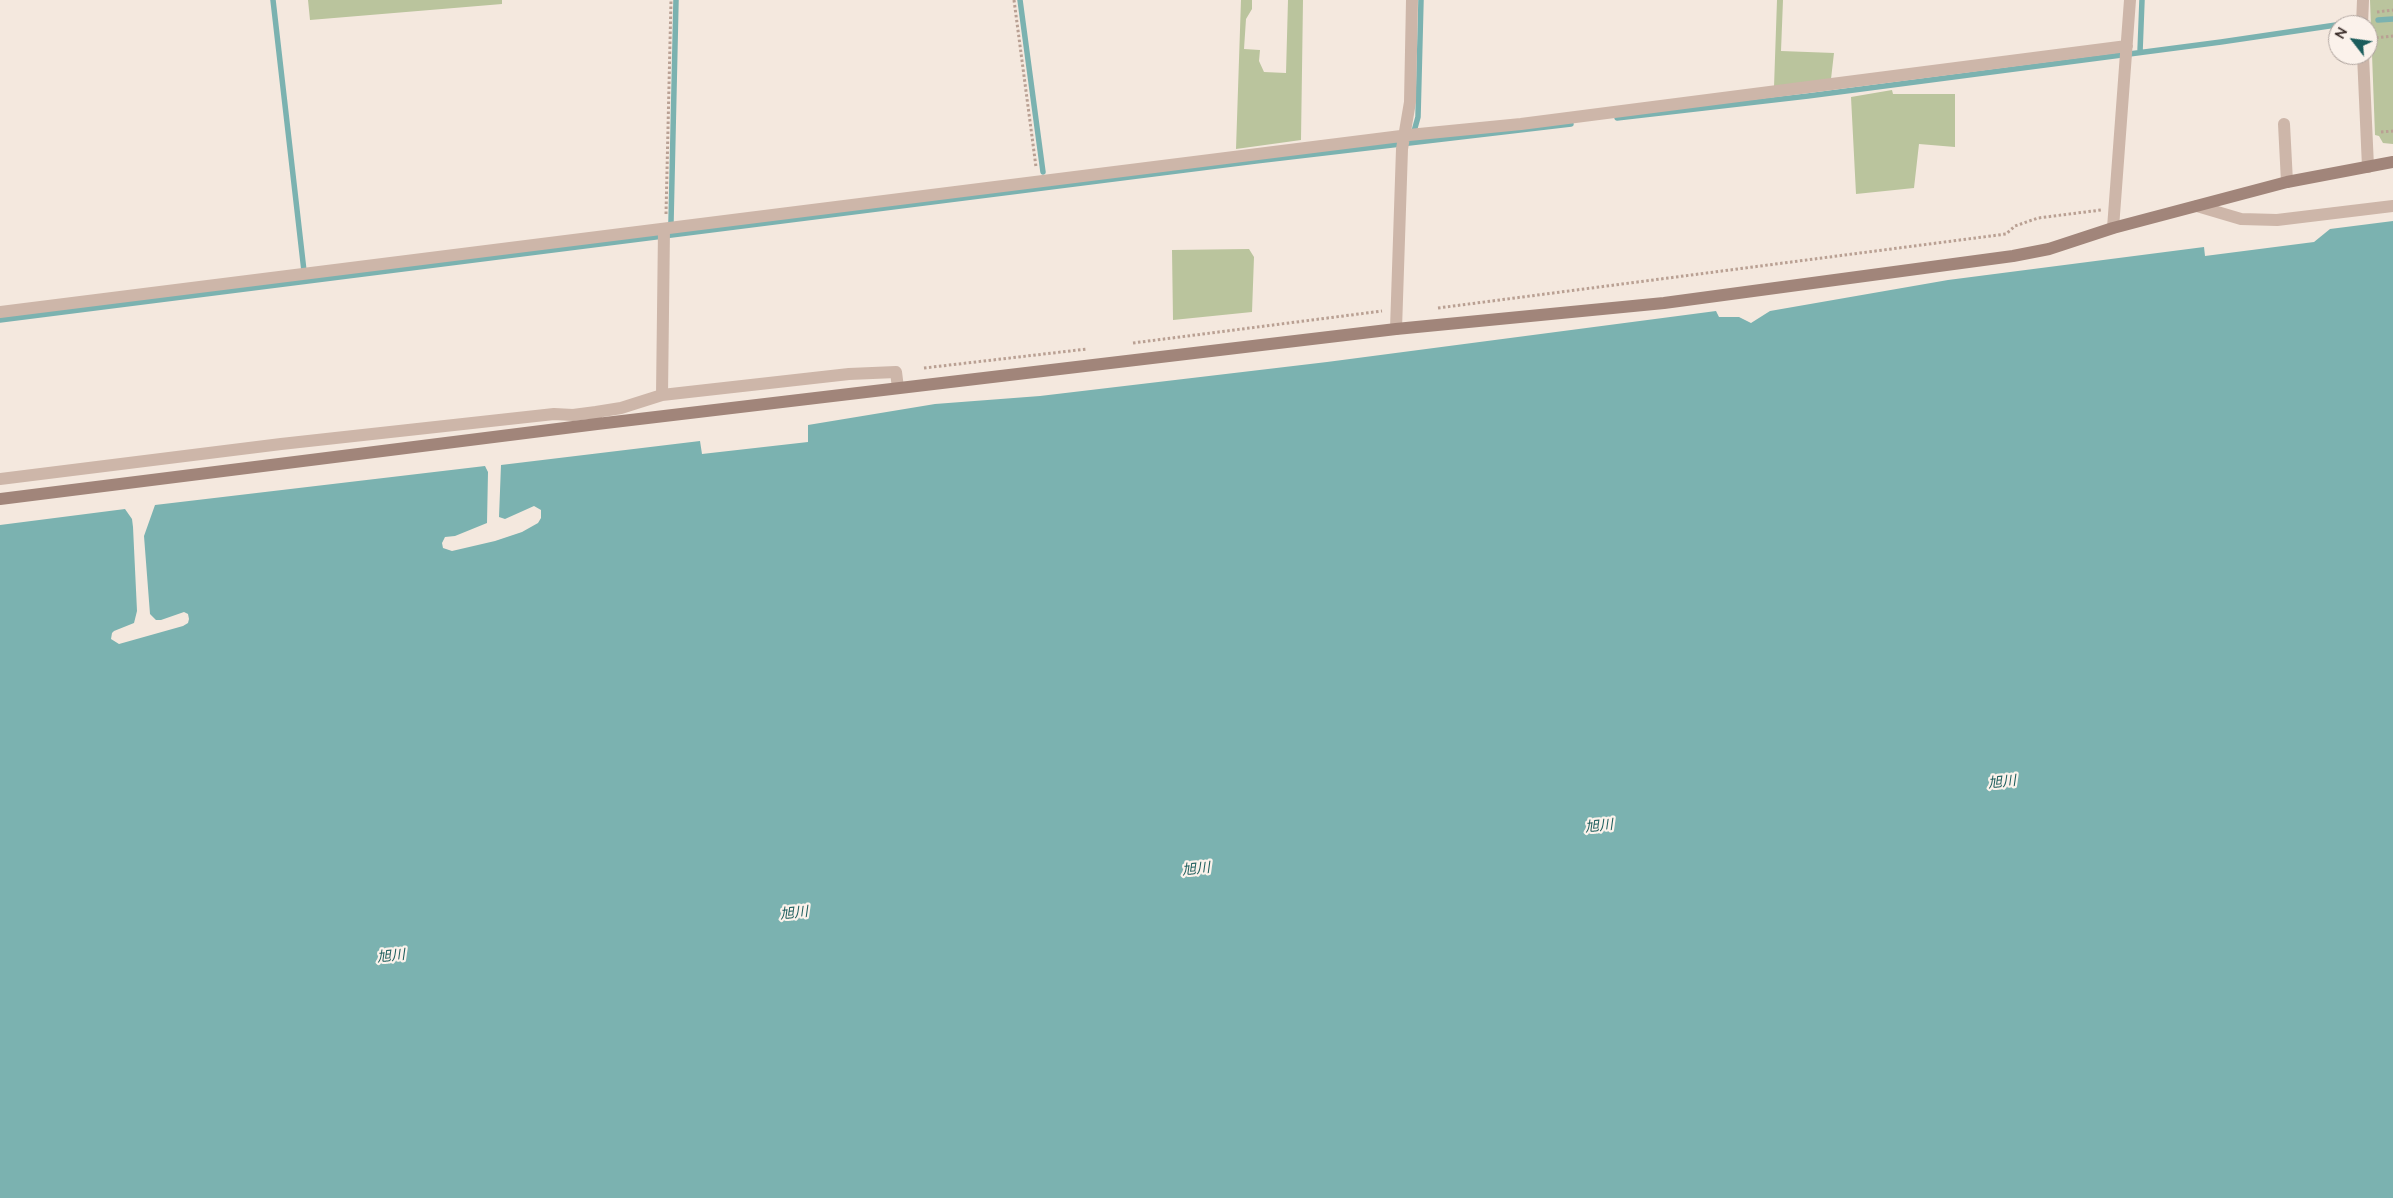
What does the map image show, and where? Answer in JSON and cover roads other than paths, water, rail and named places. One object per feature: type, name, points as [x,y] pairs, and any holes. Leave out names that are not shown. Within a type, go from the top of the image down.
[{"type":"street","points":[[1396,329],[1410,102],[1412,0]]},
{"type":"street","points":[[2113,228],[2130,0]]},
{"type":"street","points":[[2362,15],[2363,0]]},
{"type":"street","points":[[0,312],[664,235],[1038,182],[2127,52]]},
{"type":"street","points":[[2363,65],[2368,167]]},
{"type":"street","points":[[2284,124],[2287,182]]},
{"type":"street","points":[[0,499],[596,418],[898,388],[1396,329],[1664,303],[2003,258],[2048,249],[2113,228],[2287,182],[2393,162]]},
{"type":"street","points":[[2197,206],[2241,219],[2268,220],[2393,206]]},
{"type":"street","points":[[662,395],[664,235]]},
{"type":"street","points":[[0,479],[291,443],[554,414],[596,418],[662,395],[849,374],[896,372],[898,388]]},
{"type":"water","name":"旭川","points":[[2393,221],[2393,1198],[0,1198],[0,525],[125,509],[132,519],[133,527],[137,611],[134,623],[112,633],[111,639],[119,644],[188,623],[188,614],[184,612],[161,620],[156,620],[150,614],[144,536],[155,505],[485,466],[488,472],[487,523],[455,536],[445,537],[442,543],[443,548],[452,551],[495,541],[522,532],[538,523],[541,518],[541,510],[534,506],[505,519],[499,517],[501,465],[700,441],[702,454],[808,442],[808,425],[935,404],[1040,396],[1327,362],[1716,311],[1719,317],[1739,317],[1751,323],[1770,311],[1948,280],[2204,247],[2205,256],[2314,242],[2330,229]]},
{"type":"waterway","points":[[273,0],[304,271]]},
{"type":"waterway","points":[[671,222],[676,0]]},
{"type":"waterway","points":[[1020,0],[1043,172]]},
{"type":"waterway","points":[[1413,135],[1418,117],[1421,0]]},
{"type":"waterway","points":[[2140,52],[2142,0]]},
{"type":"waterway","points":[[2378,20],[2393,19]]},
{"type":"waterway","points":[[1617,118],[1808,96],[2328,26]]},
{"type":"waterway","points":[[0,320],[1256,161],[1571,124]]}]
